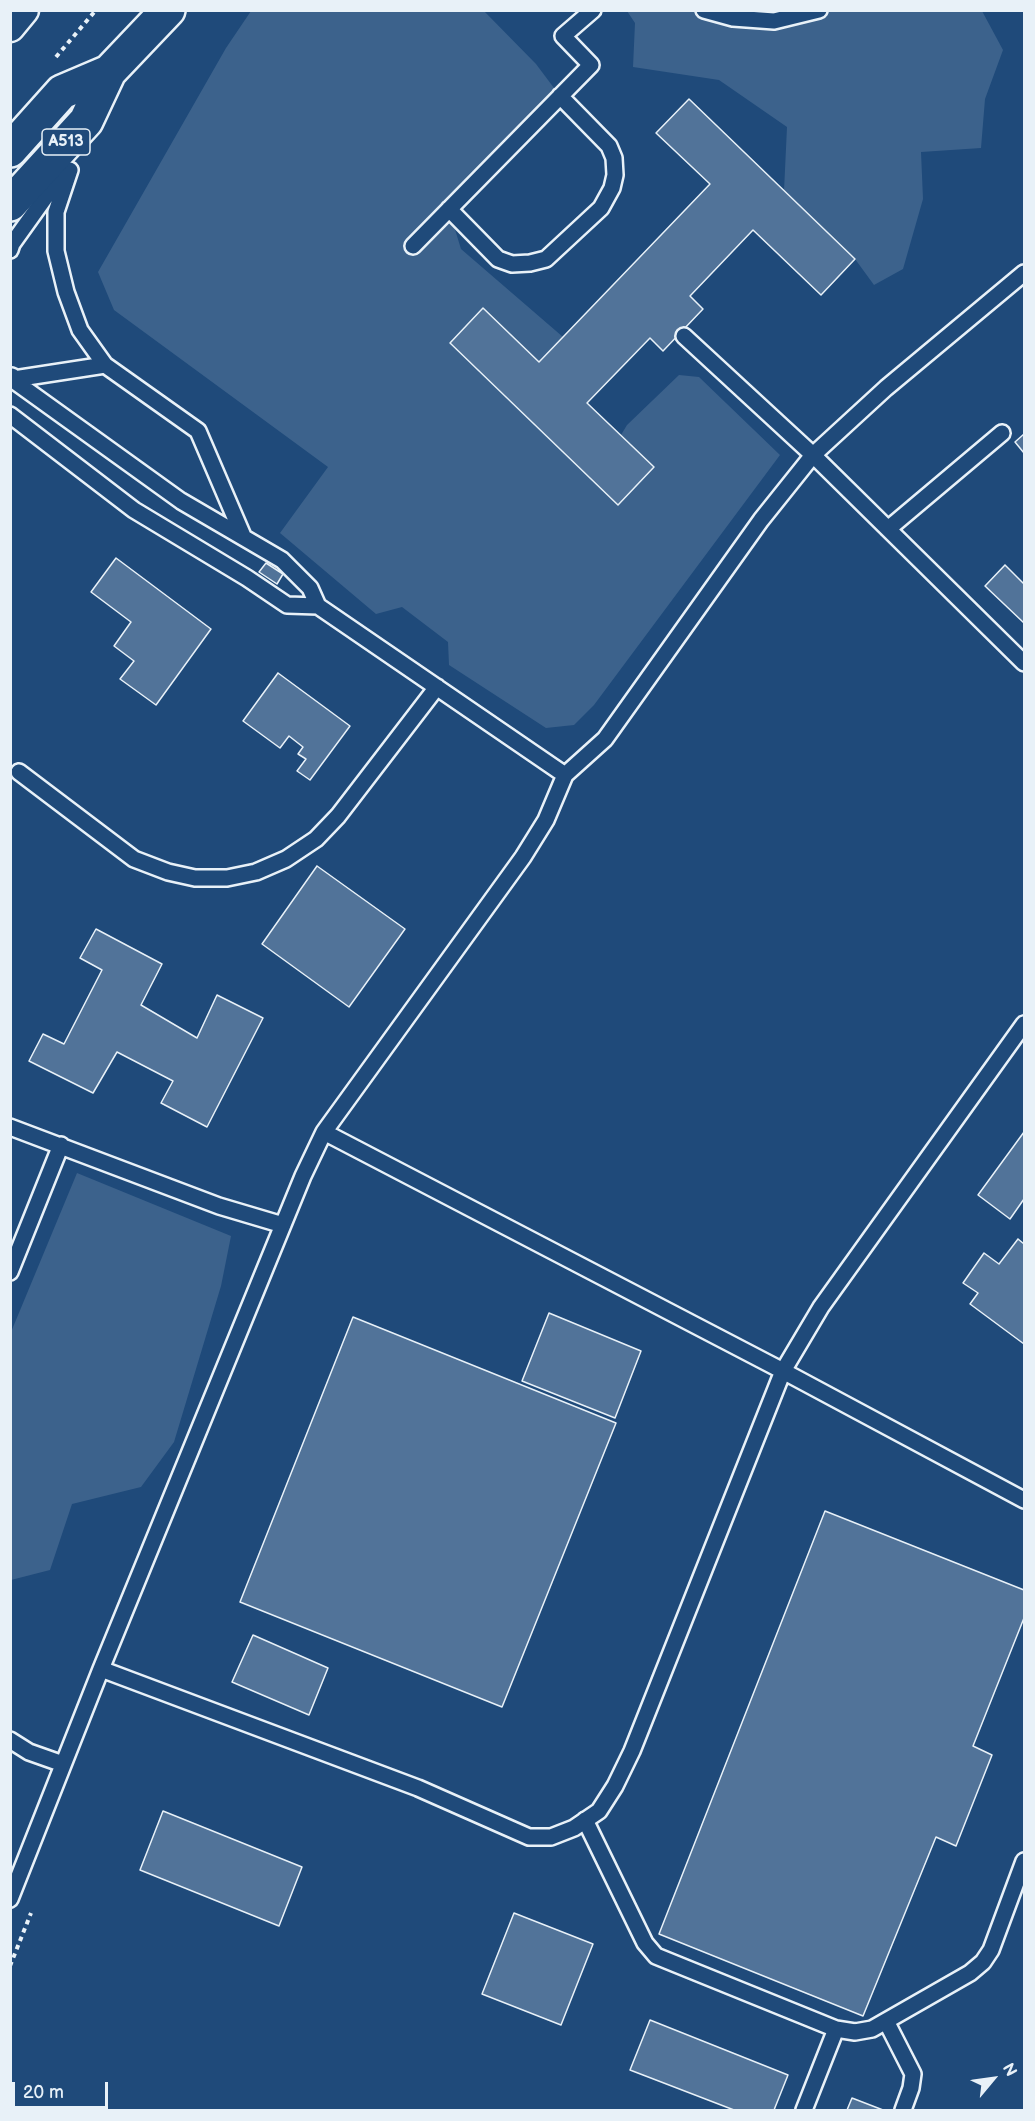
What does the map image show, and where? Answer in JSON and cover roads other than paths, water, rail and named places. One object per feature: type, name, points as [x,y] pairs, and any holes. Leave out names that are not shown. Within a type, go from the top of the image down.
[{"type":"highway","name":"A513","points":[[10,204],[86,121],[109,72],[168,10]]},
{"type":"highway","name":"A513","points":[[10,150],[62,92],[109,72]]},
{"type":"street","points":[[10,27],[24,10]]},
{"type":"lane","points":[[413,246],[591,65],[563,36],[592,10]]},
{"type":"lane","points":[[704,10],[734,18],[774,21],[819,10]]},
{"type":"lane","points":[[449,209],[498,259],[512,264],[546,259],[601,208],[612,188],[615,175],[614,158],[609,146],[560,96]]},
{"type":"lane","points":[[86,121],[56,212],[56,251],[66,292],[80,330],[105,365],[198,431],[243,536]]},
{"type":"lane","points":[[10,250],[47,195],[70,170]]},
{"type":"lane","points":[[10,1899],[101,1669],[303,1176],[324,1132],[523,857],[546,820],[565,775],[605,739],[760,520],[813,455],[886,388],[1024,273]]},
{"type":"lane","points":[[684,336],[813,455],[1024,663]]},
{"type":"lane","points":[[12,377],[105,365]]},
{"type":"lane","points":[[12,377],[181,501],[282,560],[310,588],[318,606],[565,775]]},
{"type":"lane","points":[[10,415],[134,510],[247,578],[287,605],[318,606]]},
{"type":"lane","points":[[888,529],[1002,434]]},
{"type":"lane","points":[[19,772],[134,859],[168,872],[195,878],[227,878],[256,872],[286,859],[316,839],[338,816],[437,687]]},
{"type":"lane","points":[[101,1669],[418,1788],[529,1837],[551,1837],[574,1828],[599,1810],[615,1786],[632,1751],[783,1371],[821,1307],[1024,1024]]},
{"type":"lane","points":[[10,1127],[219,1206],[283,1225]]},
{"type":"lane","points":[[324,1132],[783,1371],[1024,1500]]},
{"type":"lane","points":[[10,1272],[61,1145]]},
{"type":"lane","points":[[10,1740],[29,1752],[63,1764]]},
{"type":"lane","points":[[585,1820],[645,1943],[656,1956],[836,2029],[855,2032],[872,2029],[970,1973],[983,1962],[991,1950],[1024,1861]]},
{"type":"lane","points":[[886,2021],[913,2074],[911,2088],[903,2110]]},
{"type":"lane","points":[[804,2110],[836,2029]]}]
